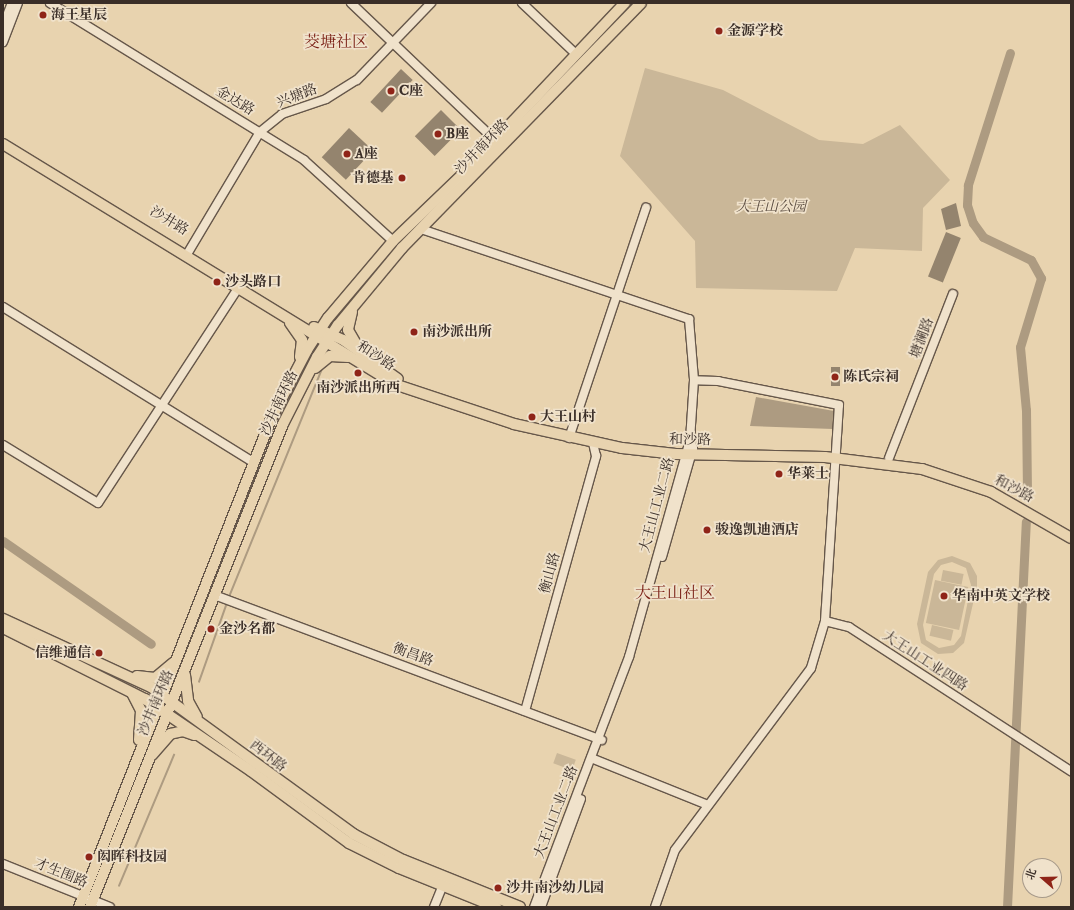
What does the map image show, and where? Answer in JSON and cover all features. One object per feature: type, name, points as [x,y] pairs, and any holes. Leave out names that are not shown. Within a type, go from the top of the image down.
[{"type":"main road","name":"沙井南环路","points":[[89,901],[137,757],[255,463],[297,367],[318,333],[393,241],[495,140],[625,3]]},
{"type":"main road","name":"沙井南环路","points":[[79,907],[89,901],[188,662],[223,598],[300,389],[329,338],[354,305],[421,229],[640,3]]},
{"type":"main road","name":"沙井路","points":[[3,137],[318,333]]},
{"type":"main road","name":"沙井路","points":[[3,144],[188,253]]},
{"type":"main road","name":"沙井路","points":[[240,285],[285,316],[318,333]]},
{"type":"main road","points":[[354,305],[348,323],[349,334],[368,359]]},
{"type":"main road","points":[[285,316],[302,340],[297,367]]},
{"type":"main road","name":"和沙路","points":[[318,333],[368,359],[396,378],[593,443],[889,458],[976,479],[1071,530]]},
{"type":"main road","name":"和沙路","points":[[329,338],[351,358],[377,377],[514,424],[570,435],[644,446],[689,449]]},
{"type":"main road","points":[[300,389],[324,359],[334,355],[351,358]]},
{"type":"main road","name":"和沙路","points":[[835,455],[901,465],[960,479],[1002,497],[1071,538]]},
{"type":"main road","name":"西环路","points":[[3,619],[127,674],[199,720],[328,818],[378,848],[496,907]]},
{"type":"main road","name":"西环路","points":[[3,628],[157,707],[349,842],[444,882],[520,907]]},
{"type":"main road","points":[[127,674],[155,678],[164,674],[178,658]]},
{"type":"main road","points":[[188,662],[185,691],[199,720]]},
{"type":"main road","points":[[130,692],[138,702],[142,716],[137,757]]},
{"type":"main road","points":[[146,762],[174,732],[183,731],[203,738]]},
{"type":"street","points":[[3,26],[12,3]]},
{"type":"street","points":[[3,42],[18,3]]},
{"type":"street","name":"金达路","points":[[50,3],[304,160],[393,241]]},
{"type":"street","points":[[351,3],[495,140]]},
{"type":"street","name":"兴塘路","points":[[188,253],[260,132],[282,114],[342,91],[358,80],[431,3]]},
{"type":"street","points":[[522,3],[576,54]]},
{"type":"street","points":[[570,435],[646,208]]},
{"type":"street","points":[[421,229],[617,295]]},
{"type":"street","points":[[3,445],[98,503],[240,285]]},
{"type":"street","name":"塘澜路","points":[[889,458],[953,294]]},
{"type":"street","name":"大王山工业二路","points":[[541,907],[629,656],[689,449],[694,380],[689,319],[617,295]]},
{"type":"street","points":[[3,307],[255,463]]},
{"type":"street","points":[[655,907],[675,850],[811,668],[824,621],[838,406],[718,381],[694,380]]},
{"type":"street","name":"衡山路","points":[[525,711],[596,456],[593,443]]},
{"type":"street","name":"衡昌路","points":[[223,598],[600,739]]},
{"type":"street","name":"大王山工业四路","points":[[824,621],[849,627],[1071,771]]},
{"type":"street","points":[[593,759],[708,805]]},
{"type":"street","name":"大王山工业二路","points":[[534,907],[593,759]]},
{"type":"street","name":"才生围路","points":[[3,864],[89,901],[110,907]]},
{"type":"street","points":[[434,907],[444,882]]},
{"type":"green space","name":"大王山公园","points":[[645,68],[723,90],[819,140],[863,144],[900,125],[950,180],[923,208],[922,251],[855,248],[837,291],[696,288],[695,241],[620,156]]},
{"type":"green space","points":[[952,556],[970,563],[977,576],[977,586],[964,643],[953,653],[938,654],[921,643],[917,624],[928,572],[938,560]],"holes":[[[952,562],[966,568],[971,585],[961,636],[954,645],[939,648],[926,640],[923,625],[934,574],[941,565]]]},
{"type":"green space","points":[[943,570],[964,574],[962,585],[941,581]]},
{"type":"green space","points":[[935,580],[968,587],[959,630],[926,623]]},
{"type":"green space","points":[[932,625],[953,630],[951,641],[930,636]]},
{"type":"green space","points":[[557,753],[576,760],[572,770],[553,763]]},
{"type":"shaded area","points":[[756,397],[834,411],[833,429],[750,426]]},
{"type":"building","name":"C座","points":[[401,69],[413,80],[382,113],[370,102]]},
{"type":"building","name":"B座","points":[[441,110],[461,130],[435,156],[415,136]]},
{"type":"building","name":"A座","points":[[349,128],[373,151],[346,180],[322,157]]},
{"type":"building","points":[[956,203],[961,226],[946,230],[941,209]]},
{"type":"building","points":[[946,232],[961,238],[943,282],[928,277]]},
{"type":"building","name":"陈氏宗祠","points":[[831,367],[840,367],[840,386],[831,386]]},
{"type":"waterway","points":[[1010,53],[968,185],[967,205],[973,223],[983,237],[1031,260],[1041,278],[1020,347],[1026,410],[1027,492]]},
{"type":"waterway","points":[[229,597],[321,371]]},
{"type":"waterway","points":[[1007,907],[1026,521]]},
{"type":"waterway","points":[[3,541],[151,644]]},
{"type":"waterway","points":[[199,682],[227,603]]},
{"type":"waterway","points":[[119,886],[174,755]]},
{"type":"place","name":"海王星辰","points":[[43,15]]},
{"type":"place","name":"金源学校","points":[[719,31]]},
{"type":"place","name":"C座","points":[[391,91]]},
{"type":"place","name":"B座","points":[[438,134]]},
{"type":"place","name":"A座","points":[[347,154]]},
{"type":"place","name":"肯德基","points":[[402,178]]},
{"type":"place","name":"沙头路口","points":[[217,282]]},
{"type":"place","name":"南沙派出所","points":[[414,332]]},
{"type":"place","name":"南沙派出所西","points":[[358,373]]},
{"type":"place","name":"陈氏宗祠","points":[[835,377]]},
{"type":"place","name":"大王山村","points":[[532,417]]},
{"type":"place","name":"华莱士","points":[[779,474]]},
{"type":"place","name":"骏逸凯迪酒店","points":[[707,530]]},
{"type":"place","name":"华南中英文学校","points":[[944,596]]},
{"type":"place","name":"金沙名都","points":[[211,629]]},
{"type":"place","name":"信维通信","points":[[99,653]]},
{"type":"place","name":"闳晖科技园","points":[[89,857]]},
{"type":"place","name":"沙井南沙幼儿园","points":[[498,888]]},
{"type":"district","name":"茭塘社区","points":[[336,42]]},
{"type":"district","name":"大王山社区","points":[[675,593]]}]
